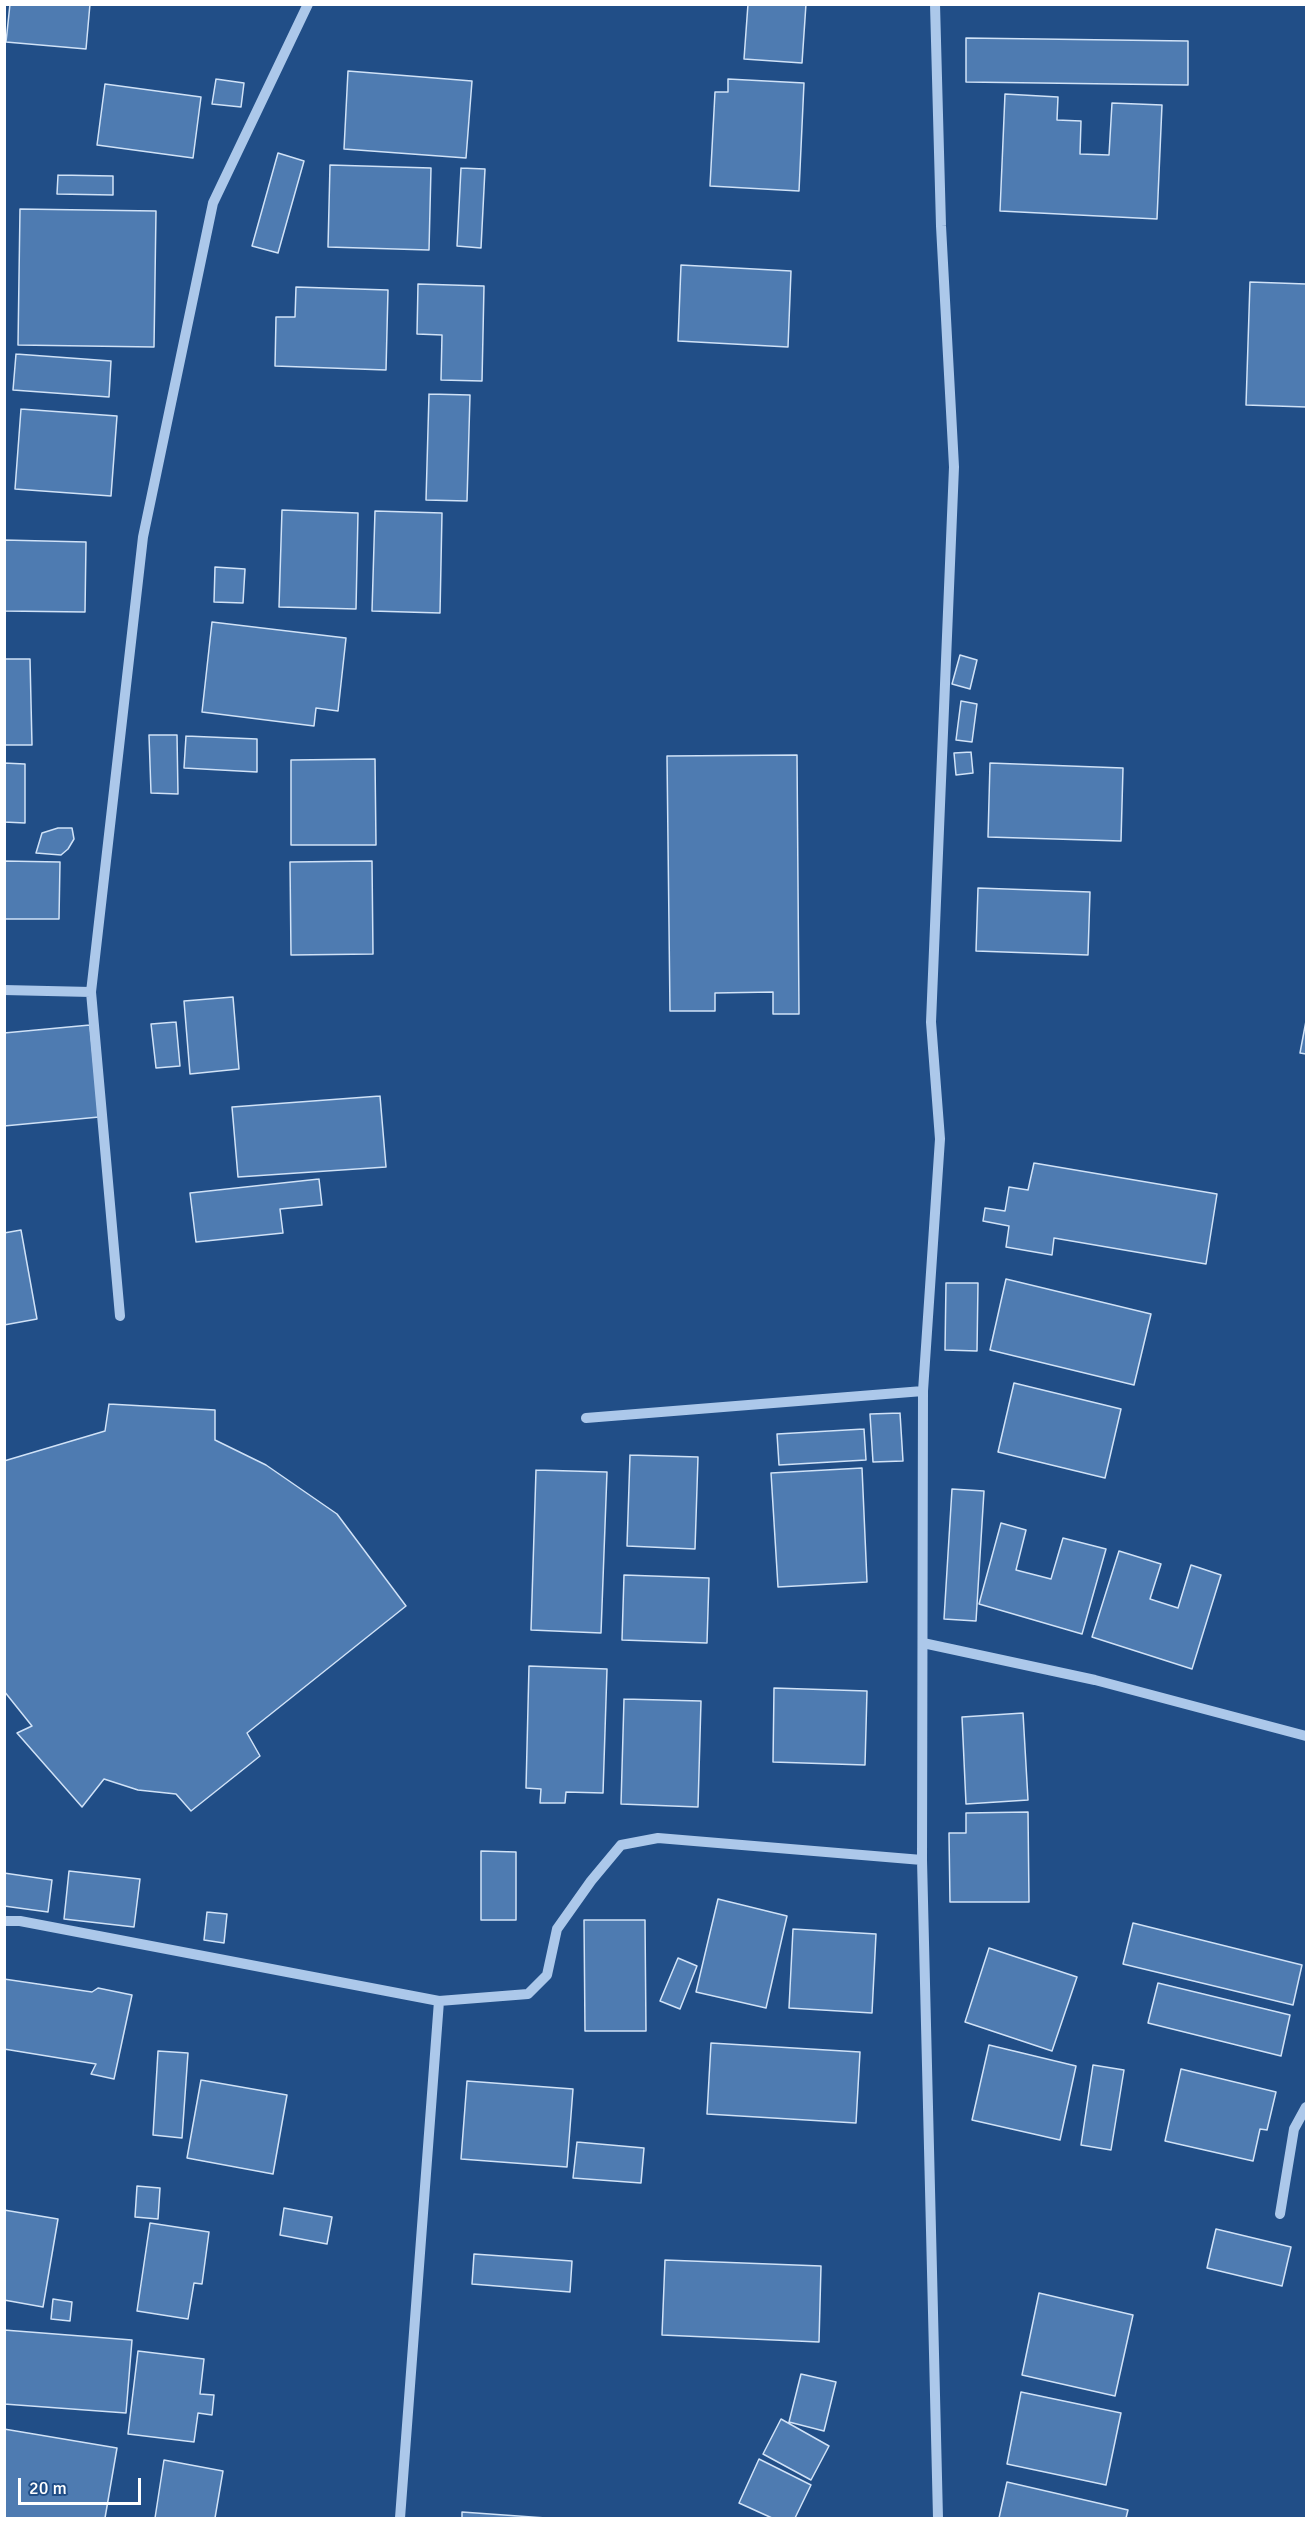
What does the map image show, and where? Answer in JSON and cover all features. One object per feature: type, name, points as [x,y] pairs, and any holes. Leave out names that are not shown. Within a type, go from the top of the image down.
[{"type":"street","points":[[120,1316],[91,992],[143,537],[213,203],[308,4]]},
{"type":"street","points":[[935,4],[941,226],[954,467],[931,1022],[940,1139],[923,1390],[922,1860],[938,2518]]},
{"type":"street","points":[[4,990],[91,992]]},
{"type":"street","points":[[586,1418],[923,1390]]},
{"type":"street","points":[[923,1643],[1095,1680],[1306,1736]]},
{"type":"street","points":[[4,1921],[20,1921],[439,2001],[528,1994],[547,1975],[557,1929],[591,1881],[621,1845],[658,1838],[922,1860]]},
{"type":"street","points":[[400,2518],[439,2001]]},
{"type":"street","points":[[1280,2214],[1294,2129],[1306,2107]]},
{"type":"building","points":[[10,4],[90,4],[86,49],[6,42]]},
{"type":"building","points":[[748,4],[806,4],[802,63],[744,59]]},
{"type":"building","points":[[966,38],[1188,41],[1188,85],[966,82]]},
{"type":"building","points":[[348,71],[472,81],[466,158],[344,149]]},
{"type":"building","points":[[216,79],[244,83],[241,107],[212,104]]},
{"type":"building","points":[[728,79],[804,83],[799,191],[710,186],[715,92],[728,92]]},
{"type":"building","points":[[105,84],[201,97],[193,158],[97,145]]},
{"type":"building","points":[[1005,94],[1058,97],[1057,120],[1081,121],[1080,154],[1109,155],[1112,103],[1162,105],[1157,219],[1000,211]]},
{"type":"building","points":[[278,153],[304,161],[278,253],[252,246]]},
{"type":"building","points":[[330,165],[431,168],[429,250],[328,247]]},
{"type":"building","points":[[461,168],[485,169],[481,248],[457,246]]},
{"type":"building","points":[[58,175],[113,176],[113,195],[57,194]]},
{"type":"building","points":[[20,209],[156,211],[154,347],[18,345]]},
{"type":"building","points":[[681,265],[791,271],[788,347],[678,341]]},
{"type":"building","points":[[1250,282],[1306,284],[1306,407],[1246,405]]},
{"type":"building","points":[[418,284],[484,286],[482,381],[441,380],[442,335],[417,334]]},
{"type":"building","points":[[296,287],[388,290],[386,370],[275,366],[276,317],[295,317]]},
{"type":"building","points":[[16,354],[111,361],[109,397],[13,390]]},
{"type":"building","points":[[429,394],[470,395],[467,501],[426,500]]},
{"type":"building","points":[[21,409],[117,416],[111,496],[15,489]]},
{"type":"building","points":[[282,510],[358,513],[356,609],[279,607]]},
{"type":"building","points":[[375,511],[442,513],[440,613],[372,611]]},
{"type":"building","points":[[4,540],[86,542],[85,612],[4,611]]},
{"type":"building","points":[[215,567],[245,569],[243,603],[214,602]]},
{"type":"building","points":[[212,622],[346,638],[338,711],[316,708],[314,726],[202,712]]},
{"type":"building","points":[[960,655],[977,660],[970,689],[952,684]]},
{"type":"building","points":[[4,659],[30,659],[32,745],[4,745]]},
{"type":"building","points":[[961,701],[977,704],[972,742],[956,740]]},
{"type":"building","points":[[149,735],[177,735],[178,794],[151,793]]},
{"type":"building","points":[[186,736],[257,739],[257,772],[184,768]]},
{"type":"building","points":[[971,752],[973,773],[956,775],[954,753]]},
{"type":"building","points":[[797,755],[799,1014],[773,1014],[773,992],[715,993],[715,1011],[670,1011],[667,756]]},
{"type":"building","points":[[375,759],[376,845],[291,845],[291,760]]},
{"type":"building","points":[[4,763],[25,764],[25,823],[4,822]]},
{"type":"building","points":[[990,763],[1123,768],[1121,841],[988,837]]},
{"type":"building","points":[[58,828],[72,828],[74,839],[68,849],[61,855],[36,853],[42,833]]},
{"type":"building","points":[[4,861],[60,862],[59,919],[4,919]]},
{"type":"building","points":[[372,861],[373,954],[291,955],[290,862]]},
{"type":"building","points":[[978,888],[1090,892],[1088,955],[976,951]]},
{"type":"building","points":[[233,997],[239,1069],[190,1074],[184,1001]]},
{"type":"building","points":[[1306,1021],[1306,1054],[1300,1053]]},
{"type":"building","points":[[176,1022],[180,1066],[156,1068],[151,1024]]},
{"type":"building","points":[[90,1025],[99,1117],[4,1126],[4,1033]]},
{"type":"building","points":[[380,1096],[386,1167],[238,1177],[232,1107]]},
{"type":"building","points":[[1034,1163],[1217,1194],[1206,1264],[1054,1238],[1052,1255],[1006,1247],[1009,1226],[983,1221],[985,1208],[1005,1211],[1009,1187],[1028,1190]]},
{"type":"building","points":[[319,1179],[322,1205],[280,1209],[283,1233],[196,1242],[190,1193]]},
{"type":"building","points":[[21,1230],[37,1319],[4,1325],[4,1233]]},
{"type":"building","points":[[1006,1279],[1151,1314],[1134,1385],[990,1350]]},
{"type":"building","points":[[946,1283],[978,1283],[977,1351],[945,1350]]},
{"type":"building","points":[[1014,1383],[1121,1409],[1105,1478],[998,1452]]},
{"type":"building","points":[[109,1404],[215,1410],[215,1440],[266,1465],[337,1514],[406,1606],[247,1733],[260,1756],[191,1811],[176,1794],[138,1790],[104,1779],[82,1807],[17,1733],[32,1726],[4,1691],[4,1461],[105,1431]]},
{"type":"building","points":[[900,1413],[903,1461],[873,1462],[870,1414]]},
{"type":"building","points":[[864,1429],[866,1460],[779,1465],[777,1434]]},
{"type":"building","points":[[630,1455],[698,1457],[695,1549],[627,1546]]},
{"type":"building","points":[[862,1468],[867,1582],[778,1587],[771,1473]]},
{"type":"building","points":[[536,1470],[607,1472],[601,1633],[531,1630]]},
{"type":"building","points":[[952,1489],[984,1491],[976,1621],[944,1619]]},
{"type":"building","points":[[1001,1523],[1026,1530],[1016,1570],[1051,1579],[1063,1538],[1106,1549],[1082,1634],[979,1604]]},
{"type":"building","points":[[1119,1551],[1161,1564],[1150,1599],[1178,1608],[1191,1565],[1221,1575],[1192,1669],[1092,1637]]},
{"type":"building","points":[[624,1575],[709,1578],[707,1643],[622,1640]]},
{"type":"building","points":[[529,1666],[607,1669],[603,1793],[566,1792],[565,1803],[540,1803],[541,1789],[526,1788]]},
{"type":"building","points":[[774,1688],[867,1691],[865,1765],[773,1762]]},
{"type":"building","points":[[624,1699],[701,1701],[698,1807],[621,1804]]},
{"type":"building","points":[[1023,1713],[1028,1800],[966,1804],[962,1717]]},
{"type":"building","points":[[1028,1812],[1029,1902],[950,1902],[949,1833],[966,1833],[966,1813]]},
{"type":"building","points":[[481,1851],[516,1852],[516,1920],[481,1920]]},
{"type":"building","points":[[69,1871],[140,1879],[134,1927],[64,1919]]},
{"type":"building","points":[[4,1873],[52,1880],[48,1912],[4,1906]]},
{"type":"building","points":[[718,1899],[787,1916],[766,2008],[696,1992]]},
{"type":"building","points":[[207,1912],[227,1914],[224,1943],[204,1940]]},
{"type":"building","points":[[584,1920],[645,1920],[646,2031],[585,2031]]},
{"type":"building","points":[[1133,1923],[1302,1965],[1293,2005],[1123,1964]]},
{"type":"building","points":[[793,1929],[876,1934],[872,2013],[789,2008]]},
{"type":"building","points":[[989,1948],[1077,1977],[1052,2051],[965,2022]]},
{"type":"building","points":[[678,1958],[697,1966],[680,2009],[660,2001]]},
{"type":"building","points":[[4,1979],[92,1992],[98,1988],[132,1995],[114,2079],[91,2074],[96,2064],[4,2049]]},
{"type":"building","points":[[1158,1983],[1290,2015],[1281,2056],[1148,2023]]},
{"type":"building","points":[[711,2043],[860,2052],[856,2123],[707,2114]]},
{"type":"building","points":[[989,2045],[1076,2066],[1060,2140],[972,2120]]},
{"type":"building","points":[[158,2051],[188,2053],[182,2138],[153,2135]]},
{"type":"building","points":[[1093,2065],[1124,2070],[1111,2150],[1081,2145]]},
{"type":"building","points":[[1181,2069],[1276,2092],[1267,2130],[1260,2129],[1253,2161],[1165,2141]]},
{"type":"building","points":[[201,2080],[287,2095],[273,2174],[187,2158]]},
{"type":"building","points":[[467,2081],[573,2089],[567,2167],[461,2159]]},
{"type":"building","points":[[577,2142],[644,2148],[641,2183],[573,2178]]},
{"type":"building","points":[[137,2186],[160,2188],[158,2219],[135,2217]]},
{"type":"building","points":[[284,2208],[332,2217],[327,2244],[280,2235]]},
{"type":"building","points":[[4,2210],[58,2219],[43,2307],[4,2300]]},
{"type":"building","points":[[150,2223],[209,2232],[202,2284],[194,2283],[188,2319],[137,2311]]},
{"type":"building","points":[[1216,2229],[1291,2247],[1282,2286],[1207,2268]]},
{"type":"building","points":[[474,2254],[572,2261],[570,2292],[472,2284]]},
{"type":"building","points":[[665,2260],[821,2266],[819,2342],[662,2335]]},
{"type":"building","points":[[1039,2293],[1133,2315],[1115,2396],[1022,2375]]},
{"type":"building","points":[[53,2299],[72,2302],[70,2321],[51,2319]]},
{"type":"building","points":[[4,2330],[132,2340],[126,2413],[4,2404]]},
{"type":"building","points":[[138,2351],[204,2359],[200,2394],[214,2395],[212,2415],[198,2413],[194,2442],[128,2434]]},
{"type":"building","points":[[801,2374],[836,2382],[824,2431],[789,2422]]},
{"type":"building","points":[[1021,2392],[1121,2413],[1106,2485],[1007,2464]]},
{"type":"building","points":[[781,2419],[829,2446],[811,2480],[763,2454]]},
{"type":"building","points":[[4,2429],[117,2448],[105,2518],[4,2518]]},
{"type":"building","points":[[759,2459],[811,2485],[795,2518],[772,2518],[739,2503]]},
{"type":"building","points":[[164,2460],[223,2471],[215,2518],[155,2518]]},
{"type":"building","points":[[1007,2482],[1128,2510],[1126,2518],[999,2518]]},
{"type":"building","points":[[462,2512],[546,2518],[462,2518]]}]
